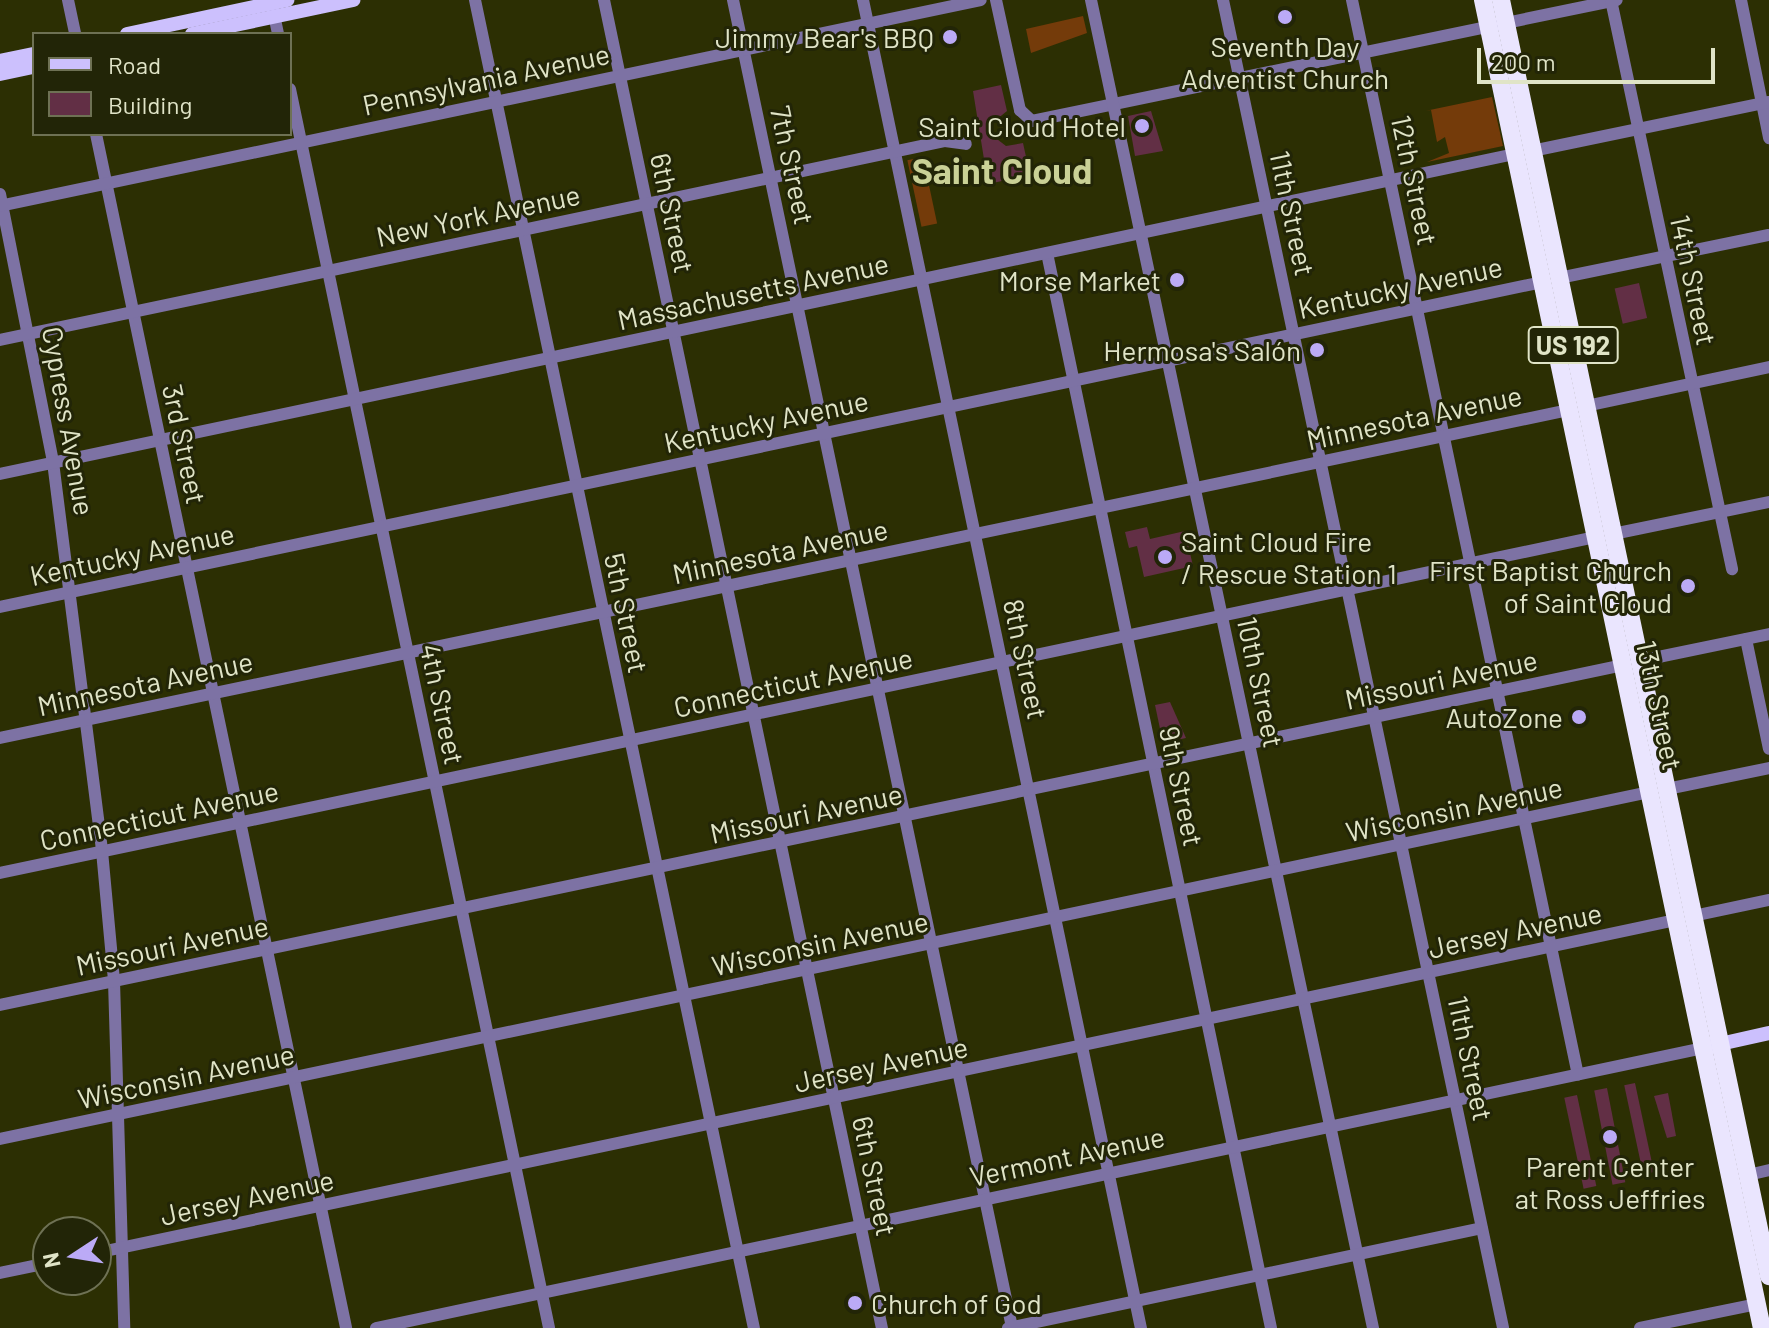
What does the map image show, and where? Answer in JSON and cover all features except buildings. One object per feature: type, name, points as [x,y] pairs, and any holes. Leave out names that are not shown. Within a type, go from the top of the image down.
[{"type":"highway","points":[[1483,0],[1497,25],[1551,280]]},
{"type":"highway","points":[[1501,0],[1497,25],[1502,90],[1524,152]]},
{"type":"highway","name":"US 192","points":[[1551,280],[1556,348],[1565,357],[1578,408]]},
{"type":"highway","name":"13th Street","points":[[1551,280],[1575,356],[1582,475],[1627,602],[1644,765],[1672,814],[1685,918]]},
{"type":"highway","name":"13th Street","points":[[1578,408],[1601,480],[1616,635],[1645,690],[1658,791],[1739,1177],[1743,1240],[1752,1250],[1765,1306]]},
{"type":"highway","name":"13th Street","points":[[1712,1046],[1724,1146],[1739,1177]]},
{"type":"highway","points":[[1739,1177],[1754,1200],[1769,1276]]},
{"type":"highway","points":[[1762,1328],[1765,1306]]},
{"type":"main road","points":[[137,32],[276,5],[353,0]]},
{"type":"main road","points":[[198,32],[276,5]]},
{"type":"main road","points":[[0,61],[32,54]]},
{"type":"main road","points":[[0,74],[32,67]]},
{"type":"main road","name":"Vermont Avenue","points":[[1712,1046],[1769,1033]]},
{"type":"street","points":[[68,0],[75,32]]},
{"type":"street","name":"5th Street","points":[[475,0],[754,1328]]},
{"type":"street","name":"6th Street","points":[[604,0],[729,585],[882,1328]]},
{"type":"street","name":"7th Street","points":[[733,0],[1010,1328]]},
{"type":"street","name":"8th Street","points":[[863,0],[1141,1328]]},
{"type":"street","name":"Pennsylvania Avenue","points":[[1,202],[106,184],[981,0]]},
{"type":"street","points":[[996,0],[1020,110],[1027,118],[1239,79],[1613,0]]},
{"type":"street","name":"10th Street","points":[[1091,0],[1373,1328]]},
{"type":"street","name":"11th Street","points":[[1223,0],[1503,1328]]},
{"type":"street","name":"12th Street","points":[[1352,0],[1578,1075]]},
{"type":"street","name":"14th Street","points":[[1613,0],[1732,569]]},
{"type":"street","points":[[1741,0],[1766,103],[1769,138]]},
{"type":"street","points":[[276,5],[278,32]]},
{"type":"street","name":"4th Street","points":[[292,99],[549,1328]]},
{"type":"street","name":"Massachusetts Avenue","points":[[0,474],[1766,103]]},
{"type":"street","name":"3rd Street","points":[[96,136],[346,1328]]},
{"type":"street","name":"New York Avenue","points":[[0,340],[945,141],[966,144]]},
{"type":"street","name":"Cypress Avenue","points":[[1,202],[53,462],[102,851],[114,981],[125,1247],[124,1328]]},
{"type":"street","name":"Kentucky Avenue","points":[[0,607],[1769,235]]},
{"type":"street","name":"9th Street","points":[[1047,253],[1271,1328]]},
{"type":"street","name":"Minnesota Avenue","points":[[0,738],[852,562],[1769,367]]},
{"type":"street","name":"Connecticut Avenue","points":[[0,873],[1347,588],[1769,502]]},
{"type":"street","name":"Missouri Avenue","points":[[0,1005],[1769,634]]},
{"type":"street","points":[[1746,639],[1769,749]]},
{"type":"street","name":"Wisconsin Avenue","points":[[0,1139],[1769,768]]},
{"type":"street","name":"Jersey Avenue","points":[[112,1250],[1769,900]]},
{"type":"street","name":"Vermont Avenue","points":[[376,1328],[1712,1046]]},
{"type":"street","points":[[1739,1177],[1769,1170]]},
{"type":"street","points":[[1010,1328],[1482,1228]]},
{"type":"street","points":[[0,1273],[32,1266]]},
{"type":"street","points":[[1640,1328],[1765,1306]]},
{"type":"shaded area","points":[[1083,16],[1087,33],[1031,53],[1026,29]]},
{"type":"shaded area","points":[[1492,97],[1503,146],[1427,162],[1449,153],[1445,137],[1437,142],[1431,110],[1425,111]]},
{"type":"shaded area","points":[[923,157],[937,224],[921,227],[907,160]]},
{"type":"place","name":"Seventh Day Adventist Church","points":[[1285,17]]},
{"type":"place","name":"Jimmy Bear's BBQ","points":[[950,37]]},
{"type":"place","name":"Saint Cloud Hotel","points":[[1142,126]]},
{"type":"place","name":"Morse Market","points":[[1177,280]]},
{"type":"place","name":"Hermosa's Salón","points":[[1317,350]]},
{"type":"place","name":"Saint Cloud Fire / Rescue Station 1","points":[[1165,557]]},
{"type":"place","name":"First Baptist Church of Saint Cloud","points":[[1688,586]]},
{"type":"place","name":"AutoZone","points":[[1579,717]]},
{"type":"place","name":"Parent Center at Ross Jeffries","points":[[1610,1137]]},
{"type":"place","name":"Church of God","points":[[855,1303]]},
{"type":"district","name":"Saint Cloud","points":[[1002,170]]}]
